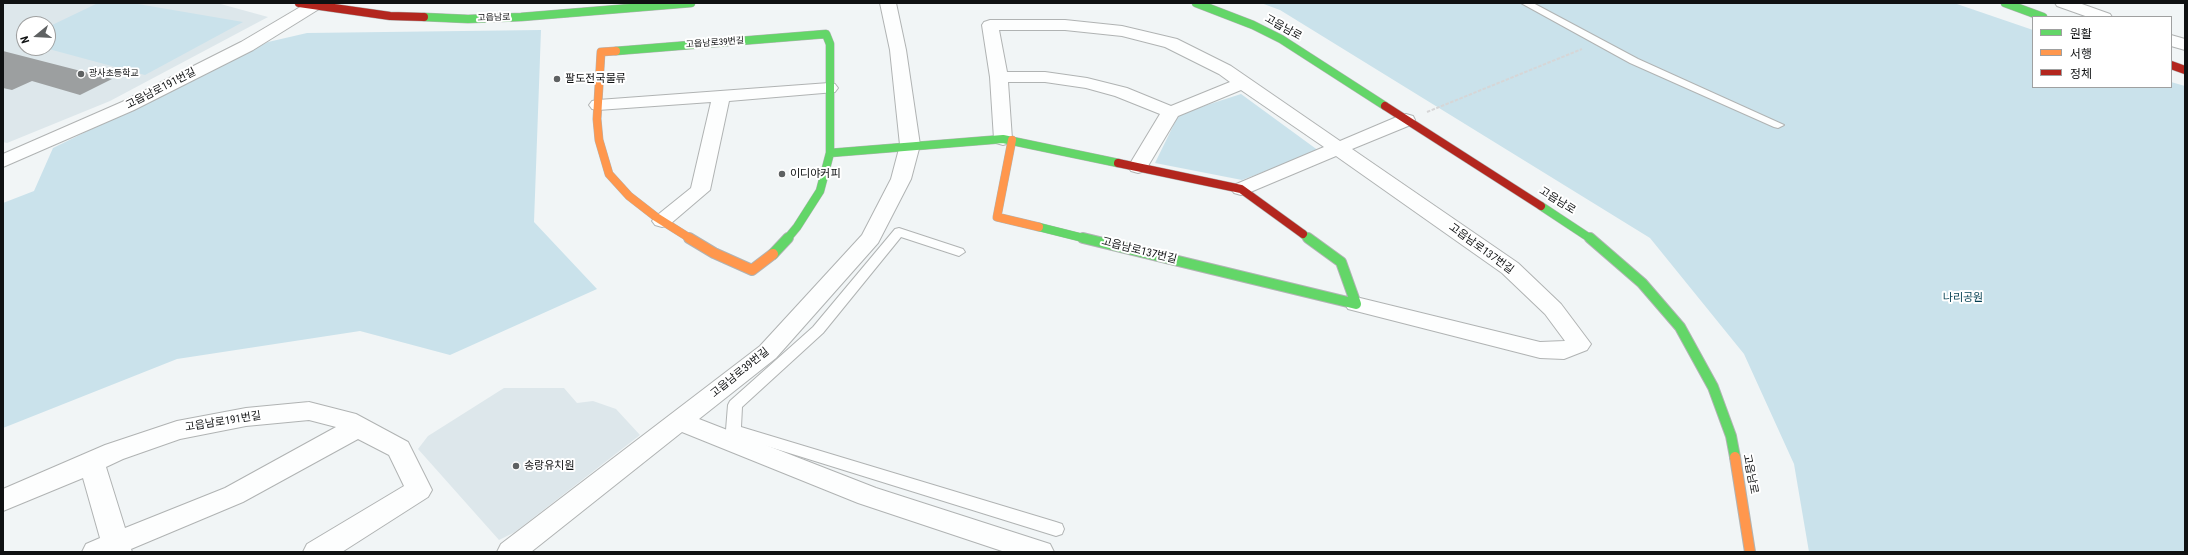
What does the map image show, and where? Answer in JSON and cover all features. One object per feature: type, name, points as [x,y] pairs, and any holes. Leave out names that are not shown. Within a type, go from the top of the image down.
[{"type":"street","name":"고읍남로","points":[[306,4],[390,16],[475,19],[548,15],[690,3]]},
{"type":"street","name":"고읍남로39번길","points":[[511,552],[768,352],[871,238],[901,178],[910,145],[898,50],[888,3]]},
{"type":"street","name":"고읍남로","points":[[1196,3],[1253,25],[1281,39],[1598,243],[1642,283],[1680,327],[1712,388],[1731,436],[1743,500],[1750,552]]},
{"type":"street","points":[[2005,3],[2040,16]]},
{"type":"street","points":[[2063,3],[2101,16]]},
{"type":"street","name":"고읍남로191번길","points":[[3,161],[128,106],[247,46],[306,4]]},
{"type":"street","name":"고읍남로137번길","points":[[990,25],[1065,25],[1122,31],[1171,43],[1225,70],[1510,268],[1553,309],[1579,344],[1564,351],[1540,350],[997,217],[1008,139],[1000,77],[990,25]]},
{"type":"street","name":"고읍남로39번길","points":[[826,34],[830,44],[830,153],[820,191],[797,227],[772,256],[752,270],[714,253],[662,221],[629,196],[609,174],[599,140],[598,105],[601,52],[826,34]]},
{"type":"street","points":[[2172,40],[2185,45]]},
{"type":"street","points":[[2172,65],[2185,70]]},
{"type":"street","points":[[1000,77],[1045,77],[1087,83],[1120,92],[1171,112]]},
{"type":"street","points":[[1138,167],[1171,112],[1242,83]]},
{"type":"street","points":[[598,105],[829,88]]},
{"type":"street","points":[[662,221],[700,190],[721,97]]},
{"type":"street","points":[[1241,189],[1406,120]]},
{"type":"street","points":[[830,153],[910,145],[1008,139],[1241,189],[1341,262],[1356,304]]},
{"type":"street","name":"고읍남로191번길","points":[[3,500],[92,463],[114,452],[177,430],[246,417],[309,412],[348,421],[399,449],[420,490],[317,552]]},
{"type":"street","points":[[679,421],[867,496],[1040,552]]},
{"type":"street","points":[[92,463],[110,549],[234,495],[358,427]]},
{"type":"lane","points":[[1526,3],[1634,61],[1778,125]]},
{"type":"lane","points":[[959,252],[899,232],[818,330],[734,405],[733,430],[1056,529]]},
{"type":"path","points":[[1406,120],[1517,77],[1599,42]]},
{"type":"shaded area","name":"광사초등학교","points":[[3,3],[217,3],[268,17],[110,101],[7,143],[3,142]]},
{"type":"shaded area","name":"송랑유치원","points":[[504,388],[564,388],[577,403],[593,401],[616,409],[640,435],[515,532],[499,540],[418,449],[428,436]]},
{"type":"green space","points":[[98,3],[132,3],[243,22],[145,75],[56,51],[56,23]]},
{"type":"green space","name":"나리공원","points":[[1261,3],[1954,3],[2032,30],[2032,88],[2172,88],[2172,82],[2185,86],[2185,552],[1809,552],[1794,464],[1744,354],[1650,238],[1280,10]]},
{"type":"green space","points":[[541,30],[534,222],[597,289],[450,355],[360,331],[177,359],[3,428],[3,203],[34,191],[53,148],[268,42],[307,33]]},
{"type":"green space","points":[[1241,94],[1319,151],[1242,180],[1155,163],[1179,114]]},
{"type":"building","points":[[3,51],[16,54],[16,56],[22,56],[112,79],[80,95],[32,81],[12,90],[3,88]]},
{"type":"traffic: fast","points":[[424,17],[468,19],[521,17],[691,3]]},
{"type":"traffic: fast","points":[[1196,3],[1253,25],[1281,39],[1385,106]]},
{"type":"traffic: fast","points":[[2005,3],[2040,16]]},
{"type":"traffic: fast","points":[[616,51],[826,34],[830,44],[830,153]]},
{"type":"traffic: fast","points":[[773,254],[797,227],[820,191],[830,153],[1003,139],[1118,163]]},
{"type":"traffic: fast","points":[[1541,206],[1598,243],[1642,283],[1680,327],[1713,387],[1731,436],[1735,457]]},
{"type":"traffic: fast","points":[[1039,227],[1356,304],[1341,262],[1303,234]]},
{"type":"traffic: slow","points":[[616,51],[601,52],[597,119],[599,140],[609,174],[629,196],[656,217],[714,253],[752,270],[773,254]]},
{"type":"traffic: slow","points":[[1012,140],[997,217],[1039,227]]},
{"type":"traffic: slow","points":[[1735,457],[1750,552]]},
{"type":"traffic: jam","points":[[299,3],[390,16],[424,17]]},
{"type":"traffic: jam","points":[[2172,65],[2185,70]]},
{"type":"traffic: jam","points":[[1385,106],[1541,206]]},
{"type":"traffic: jam","points":[[1118,163],[1241,189],[1303,234]]},
{"type":"place","name":"광사초등학교","points":[[81,74]]},
{"type":"place","name":"팔도전국물류","points":[[557,79]]},
{"type":"place","name":"이디야커피","points":[[782,174]]},
{"type":"place","name":"송랑유치원","points":[[516,466]]}]
